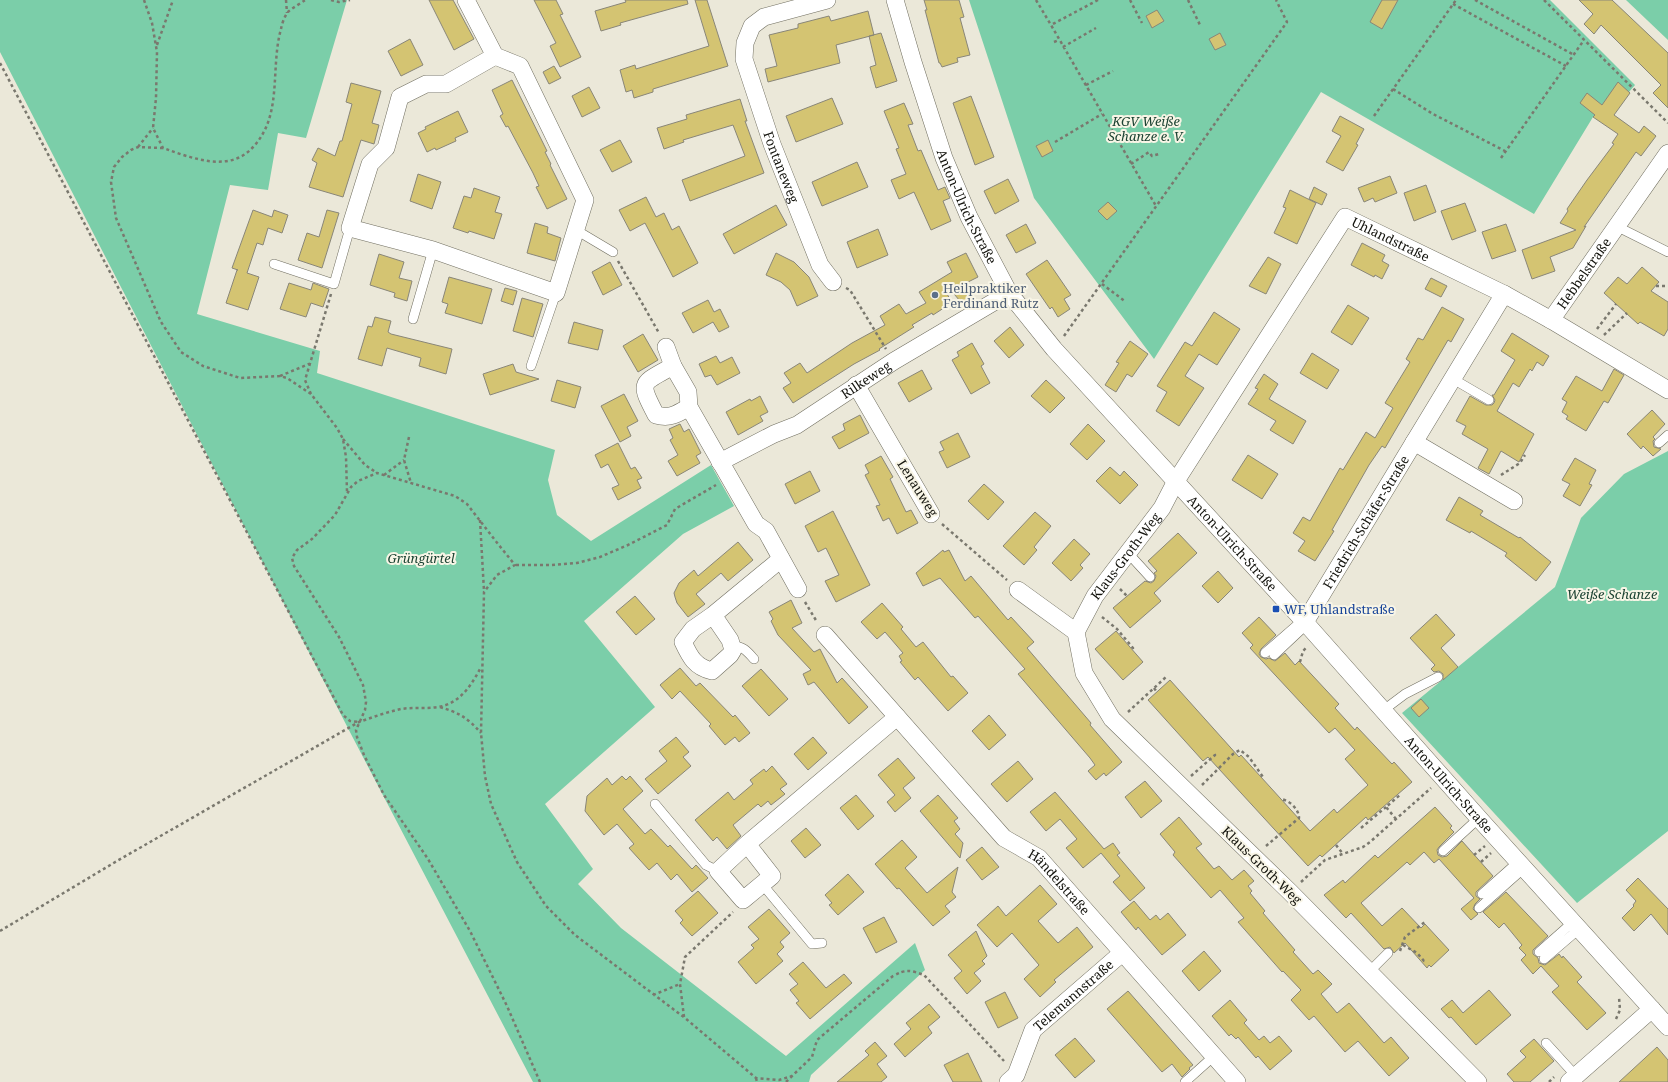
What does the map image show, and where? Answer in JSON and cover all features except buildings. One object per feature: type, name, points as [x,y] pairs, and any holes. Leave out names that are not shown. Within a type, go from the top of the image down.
[{"type":"street","points":[[466,0],[495,56],[520,66],[584,200],[556,293],[434,250],[350,228],[370,164],[386,148],[400,97],[426,84],[446,84],[495,56]]},
{"type":"street","name":"Fontaneweg","points":[[827,0],[764,17],[752,26],[745,42],[744,59],[772,144],[820,265],[833,282]]},
{"type":"street","name":"Anton-Ulrich-Straße","points":[[895,0],[912,62],[944,158],[969,217],[1009,293],[1054,349],[1122,425],[1176,481],[1303,625],[1443,776],[1481,821],[1668,1027]]},
{"type":"street","name":"Hebbelstraße","points":[[1551,320],[1668,153]]},
{"type":"street","name":"Uhlandstraße","points":[[1176,481],[1345,218],[1504,294],[1551,320],[1668,390]]},
{"type":"street","name":"Rilkeweg","points":[[720,462],[774,434],[797,425],[894,361],[1009,293]]},
{"type":"street","name":"Friedrich-Schäfer-Straße","points":[[1303,625],[1504,294]]},
{"type":"street","points":[[666,347],[688,392],[689,407],[756,524],[766,531],[780,559],[798,589]]},
{"type":"street","points":[[674,366],[649,380],[644,387],[645,395],[656,416],[664,418],[673,417],[689,407]]},
{"type":"street","name":"Lenauweg","points":[[856,385],[932,514]]},
{"type":"street","name":"Friedrich-Schäfer-Straße","points":[[1414,442],[1514,501]]},
{"type":"street","name":"Klaus-Groth-Weg","points":[[1176,481],[1162,508],[1095,596],[1076,632],[1084,673],[1112,719],[1290,892],[1478,1082]]},
{"type":"street","points":[[713,615],[730,640],[733,650],[730,655],[712,671],[701,668],[688,653],[683,642],[693,629],[713,615],[780,559]]},
{"type":"street","points":[[1018,590],[1076,632]]},
{"type":"street","name":"Händelstraße","points":[[825,635],[1004,838],[1040,858],[1237,1082]]},
{"type":"street","points":[[747,844],[772,876],[742,900],[718,871],[747,844],[897,717]]},
{"type":"street","name":"Telemannstraße","points":[[1012,1078],[1033,1030],[1122,953]]},
{"type":"street","points":[[1572,1079],[1652,1009]]},
{"type":"lane","name":"Hebbelstraße","points":[[1616,226],[1668,252]]},
{"type":"lane","points":[[274,264],[334,284],[350,228]]},
{"type":"lane","points":[[576,230],[613,252]]},
{"type":"lane","points":[[413,319],[434,250]]},
{"type":"lane","points":[[530,366],[556,293]]},
{"type":"lane","points":[[1452,379],[1489,400]]},
{"type":"lane","points":[[1659,443],[1668,435]]},
{"type":"lane","points":[[1128,553],[1150,577]]},
{"type":"lane","points":[[1303,625],[1269,654],[1303,625]]},
{"type":"lane","points":[[732,646],[745,648],[754,659]]},
{"type":"lane","points":[[1389,706],[1405,694],[1438,677]]},
{"type":"lane","points":[[655,804],[706,865],[718,871]]},
{"type":"lane","points":[[1462,841],[1481,821]]},
{"type":"lane","points":[[1443,851],[1481,821]]},
{"type":"lane","points":[[1482,894],[1521,865]]},
{"type":"lane","points":[[1479,908],[1521,865]]},
{"type":"lane","points":[[762,884],[812,944],[822,943]]},
{"type":"lane","points":[[1542,956],[1576,926]]},
{"type":"lane","points":[[1369,972],[1393,954]]},
{"type":"lane","points":[[1546,1043],[1572,1079]]},
{"type":"lane","points":[[1185,1082],[1214,1056]]},
{"type":"path","points":[[144,0],[152,22],[157,52]]},
{"type":"path","points":[[163,148],[153,128],[156,98],[157,42],[173,0]]},
{"type":"path","points":[[138,147],[163,148],[196,160],[218,162],[232,160],[244,155],[253,148],[263,134],[272,108],[278,40],[287,13],[286,0]]},
{"type":"path","points":[[287,13],[305,0]]},
{"type":"path","points":[[331,0],[339,2],[350,0]]},
{"type":"path","points":[[1036,0],[1156,206]]},
{"type":"path","points":[[1051,25],[1098,0]]},
{"type":"path","points":[[1130,0],[1142,23]]},
{"type":"path","points":[[1188,0],[1200,24]]},
{"type":"path","points":[[1054,349],[1102,284],[1287,22],[1276,0]]},
{"type":"path","points":[[1374,116],[1456,0]]},
{"type":"path","points":[[1475,0],[1574,55]]},
{"type":"path","points":[[1544,0],[1668,124]]},
{"type":"path","points":[[1453,4],[1566,66]]},
{"type":"path","points":[[1063,47],[1096,28]]},
{"type":"path","points":[[1054,42],[1059,40]]},
{"type":"path","points":[[1501,158],[1584,40]]},
{"type":"path","points":[[0,63],[344,715],[350,721],[360,722]]},
{"type":"path","points":[[1086,85],[1113,71]]},
{"type":"path","points":[[1393,89],[1433,114],[1505,151]]},
{"type":"path","points":[[1055,142],[1102,114]]},
{"type":"path","points":[[153,128],[138,147],[122,157],[114,167],[111,182],[116,218],[161,322],[182,352],[203,366],[240,378],[280,376],[297,383],[310,394],[343,439],[365,465],[377,473],[455,496],[467,504],[516,565]]},
{"type":"path","points":[[1131,164],[1149,152],[1152,156],[1159,154]]},
{"type":"path","points":[[613,252],[666,347]]},
{"type":"path","points":[[833,282],[850,290],[894,361]]},
{"type":"path","points":[[310,394],[306,380],[309,364],[334,284]]},
{"type":"path","points":[[1102,284],[1126,302]]},
{"type":"path","points":[[1656,286],[1668,286]]},
{"type":"path","points":[[1595,330],[1616,304]]},
{"type":"path","points":[[1598,340],[1626,313]]},
{"type":"path","points":[[280,376],[309,364]]},
{"type":"path","points":[[409,437],[404,460],[411,483]]},
{"type":"path","points":[[343,439],[347,492]]},
{"type":"path","points":[[1491,487],[1503,474],[1520,463],[1524,455]]},
{"type":"path","points":[[384,475],[404,460]]},
{"type":"path","points":[[377,473],[358,481],[347,492],[335,515],[312,539],[297,550],[292,558],[294,566],[339,637],[363,685],[366,702],[365,710],[356,730],[357,737],[381,788],[396,814],[428,859],[466,925],[507,1006],[540,1082]]},
{"type":"path","points":[[484,592],[497,575],[516,565],[577,563],[600,557],[628,545],[667,525],[675,509],[729,478]]},
{"type":"path","name":"Lenauweg","points":[[932,514],[1018,590]]},
{"type":"path","points":[[480,520],[484,592],[481,667],[481,733],[485,776],[491,804],[516,862],[546,906],[575,935],[653,996],[684,1018],[756,1078],[779,1080],[792,1076]]},
{"type":"path","points":[[798,589],[825,635]]},
{"type":"path","points":[[1100,614],[1117,629],[1133,648],[1131,649]]},
{"type":"path","points":[[1300,662],[1303,651],[1310,644],[1303,625]]},
{"type":"path","points":[[440,707],[458,698],[472,685],[481,667]]},
{"type":"path","points":[[1123,717],[1166,677]]},
{"type":"path","points":[[1154,688],[1157,692]]},
{"type":"path","points":[[0,931],[117,861],[360,722],[380,714],[401,709],[440,707],[458,713],[471,722],[481,733]]},
{"type":"path","points":[[1197,789],[1233,754],[1240,750],[1249,758],[1263,777]]},
{"type":"path","points":[[1186,780],[1215,756],[1213,752]]},
{"type":"path","points":[[1290,892],[1325,860],[1364,847],[1443,776]]},
{"type":"path","points":[[1361,828],[1401,794]]},
{"type":"path","points":[[1263,850],[1300,818],[1299,814],[1289,802],[1281,799]]},
{"type":"path","points":[[1386,807],[1396,819]]},
{"type":"path","points":[[1474,855],[1488,843]]},
{"type":"path","points":[[1336,845],[1343,854]]},
{"type":"path","points":[[1481,862],[1494,850]]},
{"type":"path","points":[[684,1018],[680,984],[685,957],[736,910],[742,900]]},
{"type":"path","points":[[1393,954],[1403,945],[1405,937],[1425,922]]},
{"type":"path","points":[[1403,945],[1425,961]]},
{"type":"path","points":[[786,1082],[812,1057],[817,1040],[893,976],[903,971],[913,971],[924,975],[1012,1078]]},
{"type":"path","points":[[653,996],[680,984]]},
{"type":"path","points":[[756,1078],[757,1082]]},
{"type":"green space","name":"Grüngürtel","points":[[0,0],[347,0],[306,138],[278,133],[268,190],[230,185],[197,314],[320,351],[317,373],[555,450],[548,480],[557,515],[591,541],[711,465],[734,506],[683,534],[584,621],[655,707],[545,804],[593,869],[578,884],[621,928],[786,1056],[915,943],[925,970],[811,1075],[809,1082],[533,1082],[352,736],[0,52]]},
{"type":"green space","name":"KGV Weiße Schanze e. V.","points":[[969,0],[1550,0],[1635,85],[1629,92],[1593,117],[1534,214],[1321,92],[1154,359],[1034,198]]},
{"type":"green space","points":[[1626,0],[1668,0],[1668,40]]},
{"type":"green space","name":"Weiße Schanze","points":[[1668,451],[1668,831],[1577,903],[1402,713],[1555,587],[1581,518],[1624,474]]},
{"type":"place","name":"Heilpraktiker Ferdinand Rutz","points":[[935,295]]},
{"type":"place","name":"WF, Uhlandstraße","points":[[1276,609]]}]
